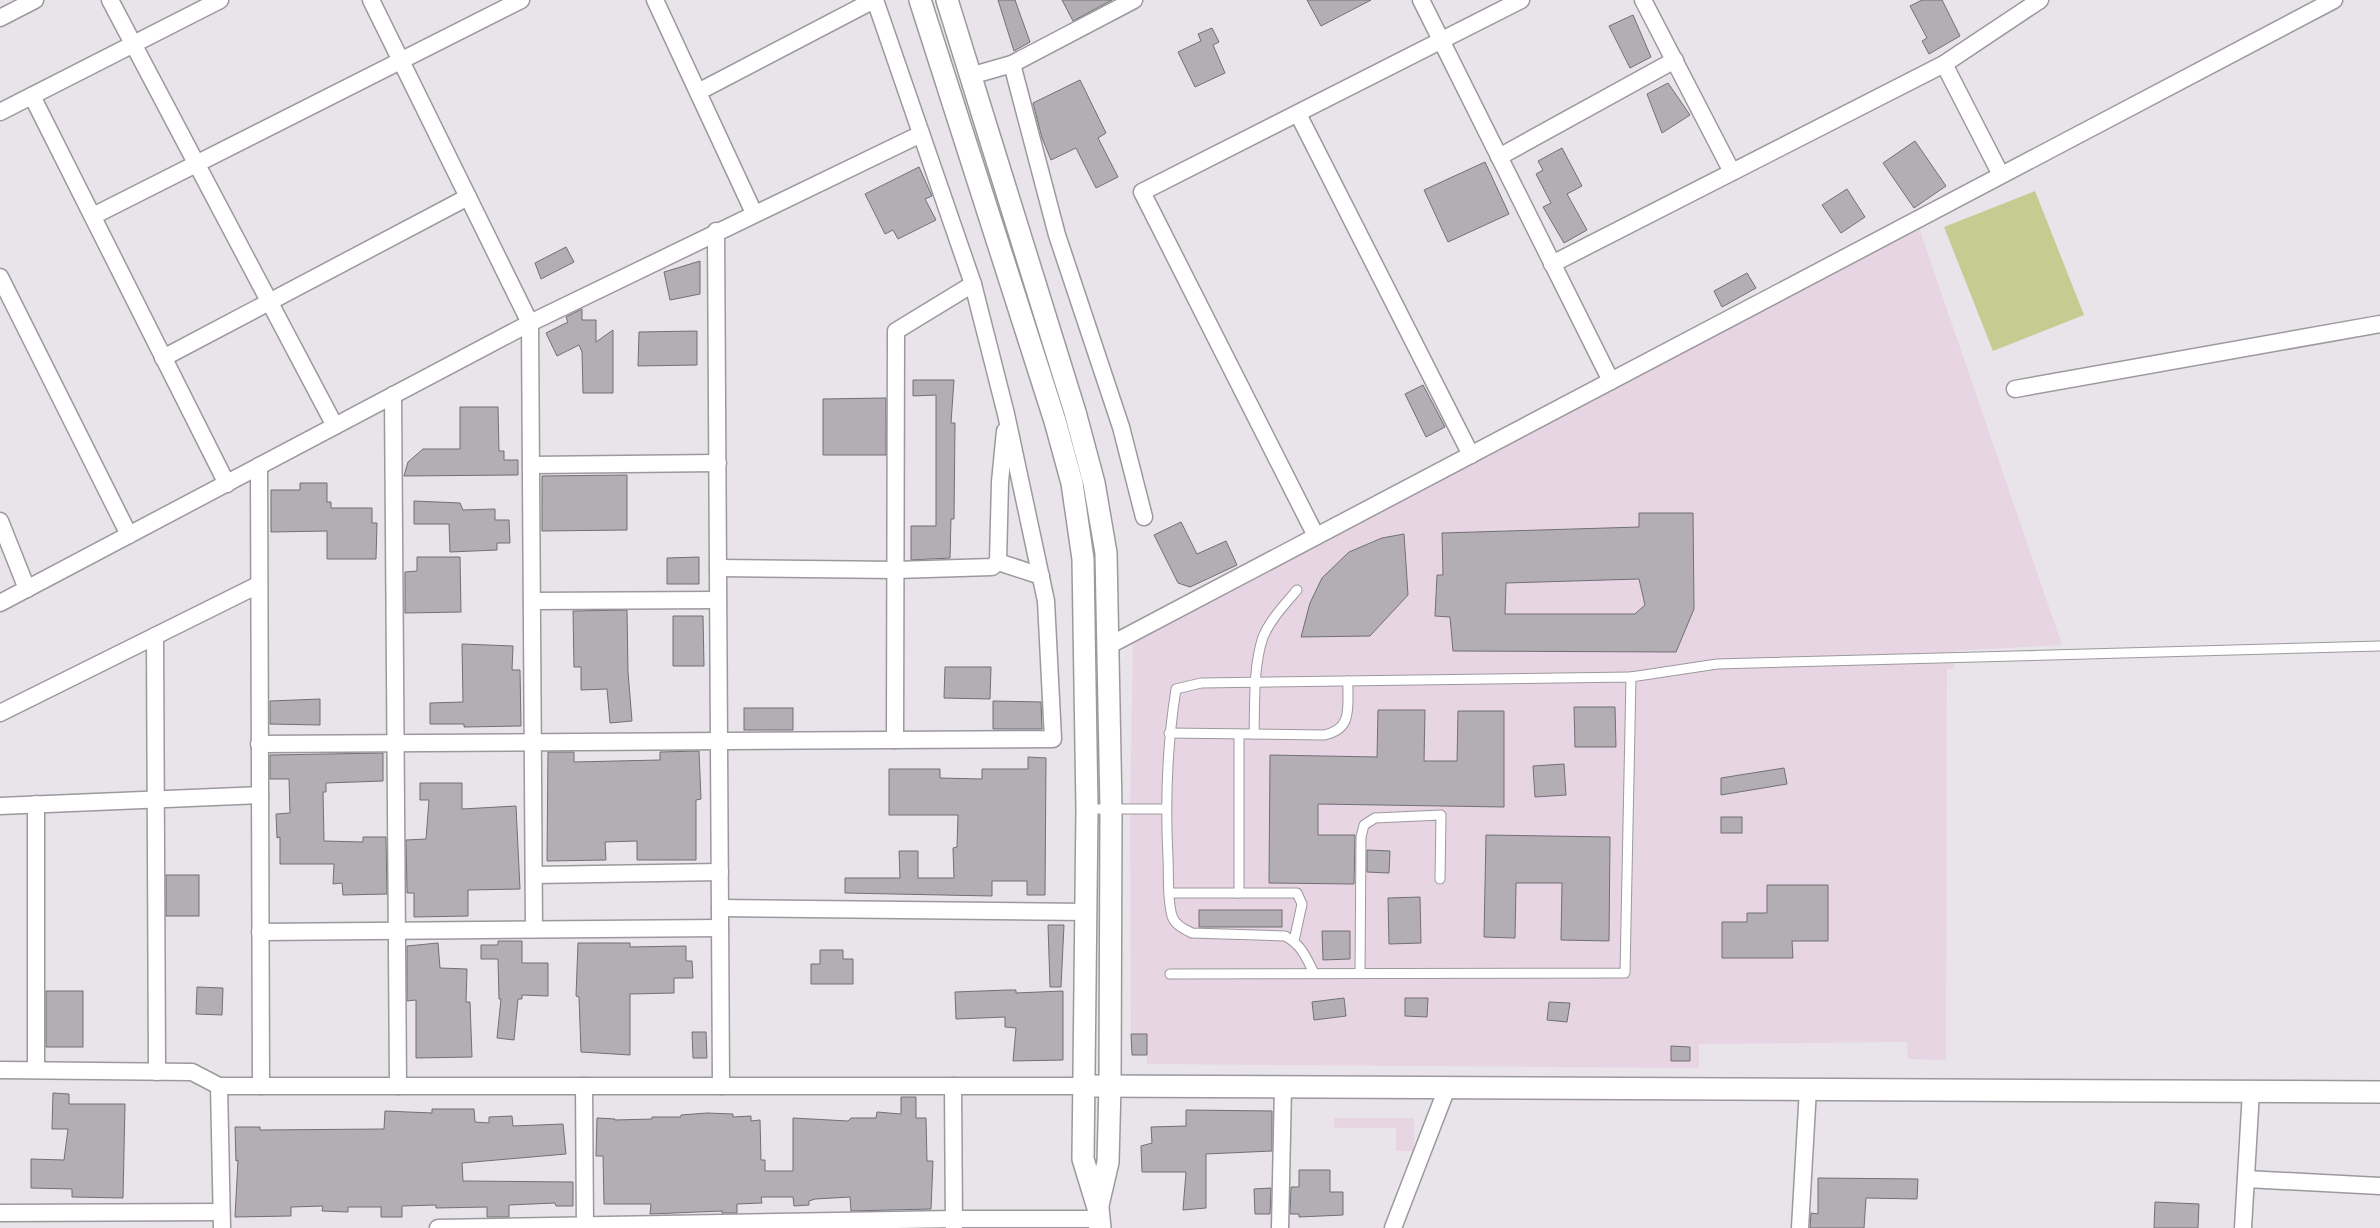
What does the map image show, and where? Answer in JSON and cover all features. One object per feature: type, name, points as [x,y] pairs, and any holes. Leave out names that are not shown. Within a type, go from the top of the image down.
[{"type":"street","points":[[0,18],[35,0]]},
{"type":"street","points":[[110,0],[335,426]]},
{"type":"street","points":[[0,112],[220,0]]},
{"type":"street","points":[[371,0],[530,323],[534,929]]},
{"type":"street","points":[[93,216],[521,0]]},
{"type":"street","points":[[655,0],[754,213]]},
{"type":"street","points":[[259,744],[1053,739],[1046,601],[1006,414],[974,284],[874,0],[698,92]]},
{"type":"street","points":[[920,0],[1055,421],[1072,483],[1083,559],[1088,809],[1083,1159],[1099,1218]]},
{"type":"street","points":[[947,0],[1075,412],[1094,483],[1106,554],[1111,809],[1110,1086],[1108,1162],[1099,1218]]},
{"type":"street","points":[[1421,0],[1611,381]]},
{"type":"street","points":[[1316,536],[1142,192],[1521,0]]},
{"type":"street","points":[[1644,0],[1732,172]]},
{"type":"street","points":[[1552,264],[1944,64],[2040,0]]},
{"type":"street","points":[[1108,646],[2334,0]]},
{"type":"street","points":[[970,76],[1012,64],[1131,1]]},
{"type":"street","points":[[1499,157],[1675,60]]},
{"type":"street","points":[[1012,64],[1057,235],[1121,427],[1144,516]]},
{"type":"street","points":[[1944,64],[2001,175]]},
{"type":"street","points":[[32,96],[227,484]]},
{"type":"street","points":[[1298,114],[1471,455]]},
{"type":"street","points":[[0,603],[530,323],[716,231],[921,134]]},
{"type":"street","points":[[163,358],[468,197]]},
{"type":"street","points":[[716,231],[721,1086]]},
{"type":"street","points":[[0,277],[130,535]]},
{"type":"street","points":[[895,740],[896,331],[974,284]]},
{"type":"street","points":[[2014,389],[2380,324]]},
{"type":"street","points":[[394,395],[398,1086]]},
{"type":"street","points":[[718,568],[896,570],[992,567],[998,562],[1000,482],[1006,414]]},
{"type":"street","points":[[531,465],[718,463]]},
{"type":"street","points":[[259,466],[258,585],[262,1086]]},
{"type":"street","points":[[0,521],[27,589]]},
{"type":"street","points":[[998,562],[1041,576]]},
{"type":"street","points":[[0,713],[258,585]]},
{"type":"street","points":[[532,601],[718,600]]},
{"type":"street","points":[[155,636],[154,799],[157,1072]]},
{"type":"street","points":[[0,806],[260,795]]},
{"type":"street","points":[[36,804],[36,1070]]},
{"type":"street","points":[[534,875],[720,872]]},
{"type":"street","points":[[720,908],[1086,912]]},
{"type":"street","points":[[260,932],[720,928]]},
{"type":"street","points":[[0,1070],[192,1072],[219,1086],[1110,1086],[2380,1092]]},
{"type":"street","points":[[219,1086],[222,1228]]},
{"type":"street","points":[[584,1086],[585,1227]]},
{"type":"street","points":[[953,1086],[954,1223]]},
{"type":"street","points":[[1280,1228],[1283,1087]]},
{"type":"street","points":[[1393,1228],[1447,1088]]},
{"type":"street","points":[[1800,1228],[1808,1089]]},
{"type":"street","points":[[2243,1228],[2251,1092]]},
{"type":"street","points":[[2246,1178],[2380,1186]]},
{"type":"street","points":[[0,1213],[221,1212]]},
{"type":"street","points":[[438,1228],[954,1223],[1099,1218]]},
{"type":"lane","points":[[1254,734],[1256,683],[1264,637],[1280,611],[1298,590]]},
{"type":"lane","points":[[1314,973],[1303,951],[1294,941],[1285,936],[1192,933],[1179,926],[1173,917],[1169,893],[1166,809],[1169,733],[1176,689],[1200,683],[1631,677],[1717,664],[2380,646]]},
{"type":"lane","points":[[1170,974],[1625,973],[1631,677]]},
{"type":"lane","points":[[1169,733],[1324,735],[1337,732],[1347,721],[1348,682]]},
{"type":"lane","points":[[1239,734],[1239,893]]},
{"type":"lane","points":[[1088,809],[1166,809]]},
{"type":"lane","points":[[1360,973],[1361,837],[1364,825],[1375,818],[1442,815],[1440,880]]},
{"type":"lane","points":[[1169,893],[1297,893],[1302,904],[1294,941]]},
{"type":"shaded area","points":[[1918,225],[2062,645],[1954,651],[1954,669],[1947,669],[1946,1060],[1908,1059],[1907,1042],[1699,1044],[1699,1068],[1147,1064],[1147,1035],[1131,1034],[1130,810],[1133,641],[1350,529]]},
{"type":"shaded area","points":[[1334,1118],[1414,1118],[1414,1151],[1396,1151],[1396,1128],[1334,1128]]},
{"type":"green space","points":[[2035,191],[2084,315],[1993,351],[1944,227]]},
{"type":"building","points":[[998,0],[1015,0],[1030,42],[1014,51]]},
{"type":"building","points":[[1062,0],[1112,0],[1073,21]]},
{"type":"building","points":[[1307,0],[1371,0],[1321,26]]},
{"type":"building","points":[[1922,0],[1942,0],[1960,36],[1929,54],[1922,41],[1927,38],[1910,6]]},
{"type":"building","points":[[1633,15],[1651,57],[1630,68],[1609,26]]},
{"type":"building","points":[[1212,28],[1219,42],[1213,45],[1225,73],[1195,87],[1178,52],[1201,41],[1198,34]]},
{"type":"building","points":[[1080,80],[1106,133],[1098,138],[1118,177],[1096,188],[1076,148],[1051,160],[1042,138],[1033,103]]},
{"type":"building","points":[[1668,83],[1690,115],[1662,133],[1647,94]]},
{"type":"building","points":[[1915,141],[1946,186],[1914,208],[1883,163]]},
{"type":"building","points":[[1562,148],[1582,186],[1567,194],[1587,230],[1564,243],[1543,207],[1551,203],[1536,174],[1543,170],[1538,161]]},
{"type":"building","points":[[1485,162],[1509,214],[1448,242],[1424,190]]},
{"type":"building","points":[[919,167],[932,196],[925,199],[936,220],[898,239],[893,230],[885,234],[865,194]]},
{"type":"building","points":[[1847,189],[1865,217],[1841,233],[1822,205]]},
{"type":"building","points":[[566,247],[574,262],[541,279],[535,263]]},
{"type":"building","points":[[700,261],[700,294],[670,300],[664,272]]},
{"type":"building","points":[[1747,273],[1756,288],[1722,307],[1714,291]]},
{"type":"building","points":[[582,309],[582,320],[596,320],[596,342],[613,330],[613,393],[583,393],[582,352],[579,345],[557,356],[546,333],[568,322],[566,317]]},
{"type":"building","points":[[697,331],[697,365],[638,366],[639,332]]},
{"type":"building","points":[[913,380],[954,380],[951,423],[955,423],[954,519],[951,519],[950,558],[911,560],[911,526],[936,526],[936,395],[913,396]]},
{"type":"building","points":[[1423,385],[1445,427],[1426,437],[1405,394]]},
{"type":"building","points":[[886,398],[886,455],[823,455],[823,399]]},
{"type":"building","points":[[460,407],[498,407],[499,451],[504,451],[504,460],[518,460],[518,475],[404,476],[408,462],[423,449],[460,449]]},
{"type":"building","points":[[627,475],[627,530],[542,531],[542,476]]},
{"type":"building","points":[[300,483],[327,483],[327,502],[331,502],[331,508],[372,508],[372,523],[377,523],[376,559],[327,559],[327,531],[271,532],[271,490],[300,490]]},
{"type":"building","points":[[414,501],[460,503],[463,510],[495,509],[495,520],[509,520],[510,543],[497,543],[497,550],[450,552],[449,524],[414,524]]},
{"type":"building","points":[[1639,513],[1693,513],[1694,609],[1676,652],[1453,651],[1450,617],[1435,616],[1437,575],[1443,575],[1442,533],[1639,527]],"holes":[[[1639,579],[1645,605],[1635,614],[1505,614],[1506,583]]]},
{"type":"building","points":[[1181,522],[1197,554],[1226,541],[1237,565],[1190,587],[1178,583],[1154,535]]},
{"type":"building","points":[[1404,534],[1408,595],[1370,636],[1301,637],[1310,603],[1322,578],[1349,552],[1382,538]]},
{"type":"building","points":[[417,557],[460,557],[461,612],[405,613],[405,572],[417,571]]},
{"type":"building","points":[[699,557],[699,584],[667,584],[667,558]]},
{"type":"building","points":[[627,610],[628,672],[632,721],[610,723],[607,689],[581,690],[581,667],[574,667],[573,611]]},
{"type":"building","points":[[673,616],[703,616],[704,666],[673,666]]},
{"type":"building","points":[[462,644],[513,646],[512,670],[520,670],[521,726],[464,727],[464,724],[430,724],[430,703],[463,702]]},
{"type":"building","points":[[945,667],[991,667],[990,699],[944,698]]},
{"type":"building","points":[[320,699],[320,725],[270,724],[270,701]]},
{"type":"building","points":[[993,701],[1041,702],[1042,729],[993,729]]},
{"type":"building","points":[[1574,707],[1615,707],[1616,747],[1575,747]]},
{"type":"building","points":[[744,708],[793,708],[793,730],[744,730]]},
{"type":"building","points":[[1378,710],[1425,710],[1424,761],[1457,761],[1458,711],[1504,711],[1504,807],[1318,804],[1318,835],[1355,835],[1354,884],[1269,883],[1270,755],[1377,757]]},
{"type":"building","points":[[699,751],[701,799],[696,800],[696,860],[637,860],[637,841],[605,842],[606,860],[547,861],[548,752],[574,752],[574,762],[660,760],[660,752]]},
{"type":"building","points":[[383,753],[383,781],[326,783],[326,792],[323,792],[324,841],[363,842],[363,837],[386,837],[387,894],[343,895],[342,883],[333,884],[334,864],[280,864],[280,837],[277,838],[276,814],[290,813],[289,779],[270,779],[270,755]]},
{"type":"building","points":[[1028,757],[1046,758],[1045,895],[1027,895],[1027,881],[992,881],[992,896],[845,893],[845,878],[900,878],[899,851],[918,851],[918,878],[954,878],[953,848],[957,847],[958,815],[889,815],[889,769],[940,769],[940,778],[982,779],[982,769],[1028,769]]},
{"type":"building","points":[[1564,764],[1566,795],[1535,797],[1533,766]]},
{"type":"building","points":[[1784,768],[1787,784],[1721,795],[1721,778]]},
{"type":"building","points":[[420,783],[462,783],[462,809],[516,806],[520,889],[468,890],[468,916],[414,917],[414,893],[407,893],[406,840],[426,839],[429,800],[420,800]]},
{"type":"building","points":[[1721,817],[1742,817],[1742,833],[1721,833]]},
{"type":"building","points":[[1486,835],[1610,837],[1609,941],[1561,940],[1562,883],[1516,883],[1515,938],[1484,937]]},
{"type":"building","points":[[1367,850],[1390,851],[1389,873],[1367,872]]},
{"type":"building","points":[[166,875],[199,875],[199,916],[166,916]]},
{"type":"building","points":[[1767,885],[1828,885],[1828,941],[1792,941],[1793,958],[1722,958],[1722,922],[1747,922],[1747,913],[1767,913]]},
{"type":"building","points":[[1420,897],[1421,943],[1389,944],[1388,898]]},
{"type":"building","points":[[1199,910],[1282,910],[1282,927],[1199,927]]},
{"type":"building","points":[[1048,925],[1064,925],[1061,987],[1050,987]]},
{"type":"building","points":[[1322,931],[1350,931],[1350,959],[1323,960]]},
{"type":"building","points":[[498,941],[522,941],[522,963],[548,963],[548,996],[522,995],[522,999],[518,999],[514,1040],[497,1038],[501,999],[499,999],[498,959],[481,959],[481,945],[498,945]]},
{"type":"building","points":[[438,943],[440,968],[467,969],[466,1002],[470,1002],[472,1057],[416,1058],[416,1000],[407,1001],[407,946]]},
{"type":"building","points":[[578,943],[630,943],[630,947],[686,946],[686,961],[692,961],[693,978],[674,978],[674,993],[630,994],[630,1055],[581,1052],[579,997],[576,996]]},
{"type":"building","points":[[820,950],[843,950],[843,959],[853,959],[853,984],[811,984],[811,964],[820,964]]},
{"type":"building","points":[[197,987],[223,988],[222,1015],[196,1014]]},
{"type":"building","points":[[1016,990],[1016,993],[1063,991],[1063,1060],[1013,1061],[1016,1028],[1005,1027],[1005,1017],[956,1019],[955,992]]},
{"type":"building","points":[[46,991],[83,991],[83,1047],[46,1047]]},
{"type":"building","points":[[1344,998],[1346,1016],[1314,1020],[1312,1002]]},
{"type":"building","points":[[1405,998],[1428,998],[1427,1017],[1405,1016]]},
{"type":"building","points":[[1549,1002],[1570,1003],[1567,1022],[1547,1020]]},
{"type":"building","points":[[692,1032],[706,1032],[707,1058],[693,1058]]},
{"type":"building","points":[[1131,1034],[1147,1034],[1147,1055],[1132,1055]]},
{"type":"building","points":[[1671,1046],[1690,1047],[1690,1061],[1671,1061]]},
{"type":"building","points":[[53,1093],[69,1094],[69,1104],[125,1104],[123,1198],[72,1197],[72,1189],[31,1188],[31,1159],[64,1160],[68,1129],[52,1129]]},
{"type":"building","points":[[901,1097],[916,1097],[916,1118],[926,1118],[927,1161],[933,1161],[931,1209],[851,1211],[850,1197],[815,1199],[809,1201],[809,1205],[794,1206],[793,1197],[761,1197],[762,1203],[737,1204],[737,1213],[722,1213],[722,1211],[650,1214],[651,1204],[604,1204],[603,1156],[596,1156],[597,1118],[615,1120],[652,1119],[652,1117],[681,1117],[681,1115],[707,1113],[733,1114],[733,1117],[751,1116],[751,1121],[760,1120],[761,1160],[765,1160],[765,1171],[793,1171],[793,1118],[848,1121],[851,1118],[876,1118],[877,1112],[901,1114]]},
{"type":"building","points":[[432,1109],[474,1109],[475,1122],[489,1123],[489,1117],[512,1116],[513,1126],[563,1124],[566,1154],[462,1163],[463,1181],[573,1182],[573,1206],[556,1206],[555,1203],[509,1205],[509,1217],[487,1217],[487,1207],[436,1208],[436,1205],[402,1206],[402,1217],[381,1217],[381,1207],[348,1207],[348,1212],[322,1211],[323,1206],[291,1207],[291,1216],[235,1217],[238,1160],[236,1161],[235,1127],[260,1127],[260,1130],[384,1129],[385,1111],[432,1113]]},
{"type":"building","points":[[1186,1110],[1272,1111],[1272,1151],[1206,1154],[1206,1208],[1183,1210],[1186,1172],[1142,1172],[1141,1146],[1152,1143],[1151,1127],[1186,1126]]},
{"type":"building","points":[[1299,1170],[1330,1170],[1330,1192],[1343,1192],[1343,1215],[1299,1217],[1299,1214],[1290,1214],[1291,1187],[1299,1187]]},
{"type":"building","points":[[1818,1178],[1918,1179],[1917,1199],[1866,1198],[1864,1228],[1810,1228],[1811,1213],[1818,1214]]},
{"type":"building","points":[[1271,1188],[1270,1214],[1255,1214],[1254,1189]]},
{"type":"building","points":[[2155,1202],[2199,1204],[2198,1228],[2154,1228]]}]
